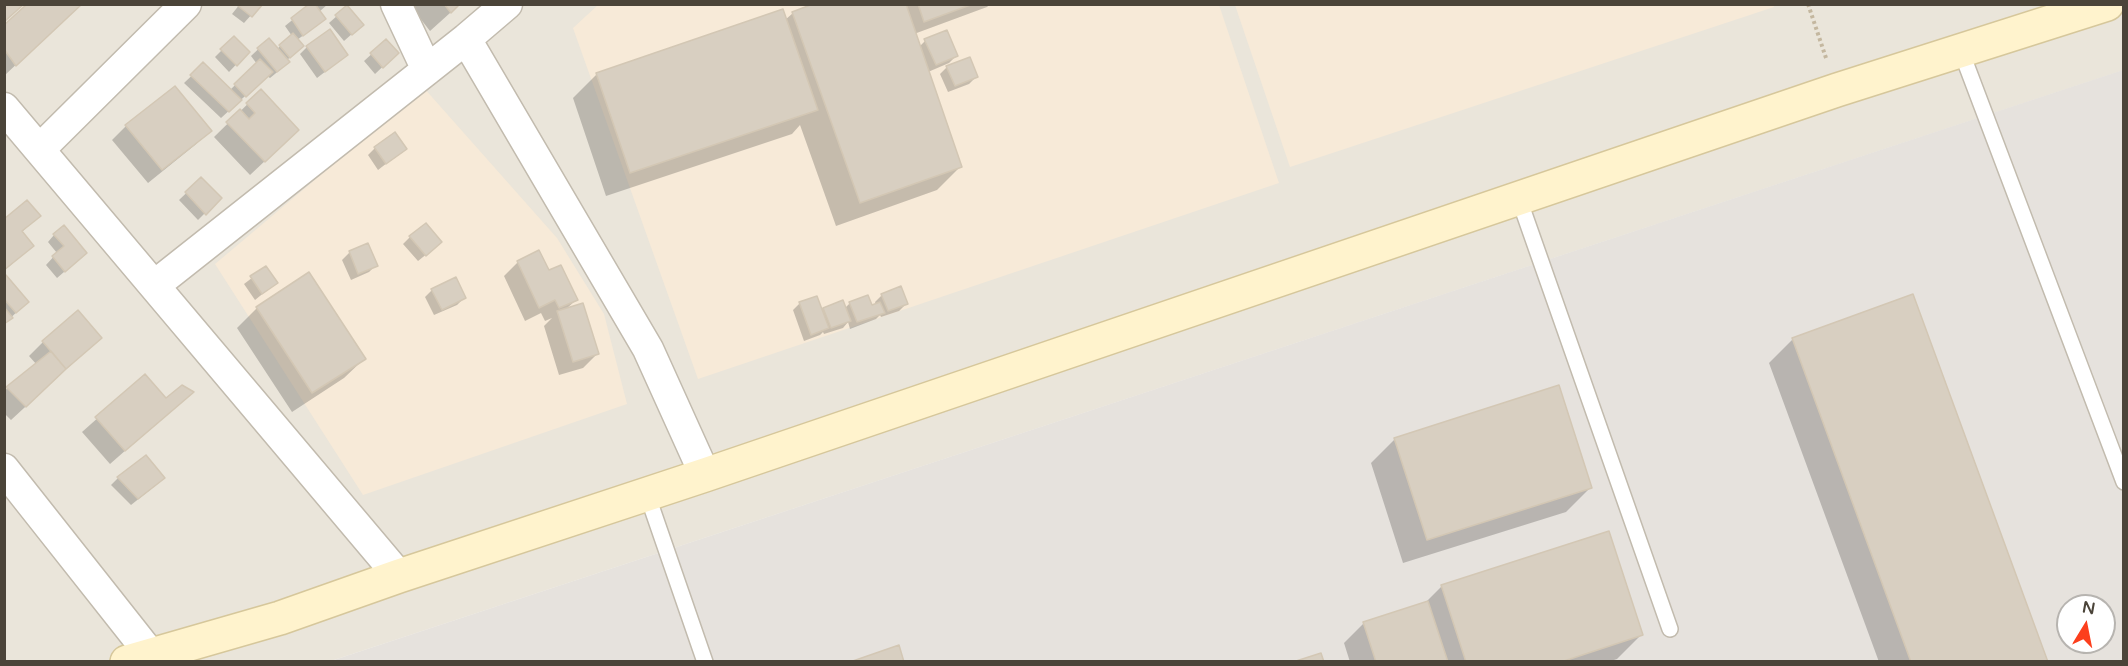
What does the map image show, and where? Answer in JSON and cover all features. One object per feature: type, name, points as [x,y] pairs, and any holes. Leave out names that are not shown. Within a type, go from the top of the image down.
[{"type":"main road","points":[[139,658],[280,618],[1837,90],[2107,4]]},
{"type":"street","points":[[396,4],[427,70]]},
{"type":"street","points":[[155,285],[507,4]]},
{"type":"street","points":[[40,149],[183,5]]},
{"type":"street","points":[[466,39],[648,349],[705,475]]},
{"type":"street","points":[[4,108],[399,576]]},
{"type":"street","points":[[4,470],[139,658]]},
{"type":"lane","points":[[1961,51],[2124,482]]},
{"type":"lane","points":[[1519,199],[1670,629]]},
{"type":"lane","points":[[647,494],[705,662]]},
{"type":"path","points":[[1808,4],[1837,90]]},
{"type":"shaded area","points":[[599,4],[1219,5],[1279,183],[698,379],[573,28]]},
{"type":"shaded area","points":[[1773,4],[1774,7],[1290,167],[1235,5]]},
{"type":"shaded area","points":[[2123,4],[2124,70],[331,661],[5,662],[4,5]]},
{"type":"shaded area","points":[[2123,70],[2123,661],[331,661]]},
{"type":"shaded area","points":[[424,88],[557,238],[604,314],[627,404],[363,495],[215,264]]},
{"type":"building","points":[[4,4],[24,4],[4,22]]},
{"type":"building","points":[[27,4],[82,4],[16,66],[4,49],[4,25]]},
{"type":"building","points":[[239,4],[263,4],[252,17],[238,6]]},
{"type":"building","points":[[309,4],[315,4],[326,19],[303,36],[291,18]]},
{"type":"building","points":[[444,4],[460,4],[451,13]]},
{"type":"building","points":[[813,4],[906,4],[962,167],[860,203],[792,12]]},
{"type":"building","points":[[918,4],[973,4],[924,22]]},
{"type":"building","points":[[347,5],[364,25],[352,35],[335,15]]},
{"type":"building","points":[[783,9],[818,110],[630,173],[596,73]]},
{"type":"building","points":[[330,29],[348,55],[325,72],[306,46]]},
{"type":"building","points":[[947,30],[958,56],[936,65],[924,39]]},
{"type":"building","points":[[293,33],[304,46],[290,58],[279,45]]},
{"type":"building","points":[[234,36],[250,52],[237,66],[220,49]]},
{"type":"building","points":[[269,38],[290,62],[277,72],[257,48]]},
{"type":"building","points":[[386,39],[399,53],[383,68],[370,53]]},
{"type":"building","points":[[970,57],[978,77],[955,86],[946,66]]},
{"type":"building","points":[[260,59],[273,72],[246,97],[234,84]]},
{"type":"building","points":[[203,62],[242,100],[229,112],[190,75]]},
{"type":"building","points":[[175,86],[212,131],[162,170],[125,125]]},
{"type":"building","points":[[261,89],[299,130],[265,162],[226,122],[240,109],[249,119],[255,113],[246,103]]},
{"type":"building","points":[[395,132],[407,149],[386,164],[374,147]]},
{"type":"building","points":[[201,177],[222,198],[206,215],[185,192]]},
{"type":"building","points":[[27,200],[41,216],[22,231],[34,246],[4,270],[4,219]]},
{"type":"building","points":[[426,223],[442,242],[426,256],[409,236]]},
{"type":"building","points":[[64,225],[87,253],[65,272],[52,256],[64,246],[53,234]]},
{"type":"building","points":[[368,243],[378,266],[358,274],[349,251]]},
{"type":"building","points":[[539,250],[549,270],[561,265],[578,300],[559,308],[555,300],[539,308],[517,261]]},
{"type":"building","points":[[266,266],[278,283],[262,294],[250,276]]},
{"type":"building","points":[[309,272],[366,359],[312,393],[256,307]]},
{"type":"building","points":[[6,275],[29,302],[16,313],[4,299],[4,276]]},
{"type":"building","points":[[456,277],[466,298],[442,310],[431,289]]},
{"type":"building","points":[[901,286],[908,304],[888,311],[881,294]]},
{"type":"building","points":[[1913,294],[2048,662],[1911,662],[1792,338]]},
{"type":"building","points":[[868,295],[872,305],[880,302],[885,313],[857,322],[849,302]]},
{"type":"building","points":[[817,296],[829,328],[811,335],[799,302]]},
{"type":"building","points":[[843,300],[851,321],[831,328],[823,308]]},
{"type":"building","points":[[583,303],[599,354],[573,362],[557,311]]},
{"type":"building","points":[[4,307],[13,318],[4,324]]},
{"type":"building","points":[[78,310],[102,338],[66,369],[42,341]]},
{"type":"building","points":[[51,351],[66,369],[26,407],[6,387]]},
{"type":"building","points":[[145,374],[166,398],[182,385],[194,392],[125,451],[95,417]]},
{"type":"building","points":[[1559,385],[1592,488],[1427,540],[1394,438]]},
{"type":"building","points":[[146,455],[165,478],[138,499],[117,477]]},
{"type":"building","points":[[1609,531],[1643,635],[1561,662],[1466,662],[1441,585]]},
{"type":"building","points":[[1428,601],[1448,662],[1376,662],[1363,622]]},
{"type":"building","points":[[899,645],[904,662],[850,662]]},
{"type":"building","points":[[1321,653],[1324,662],[1293,662]]}]
